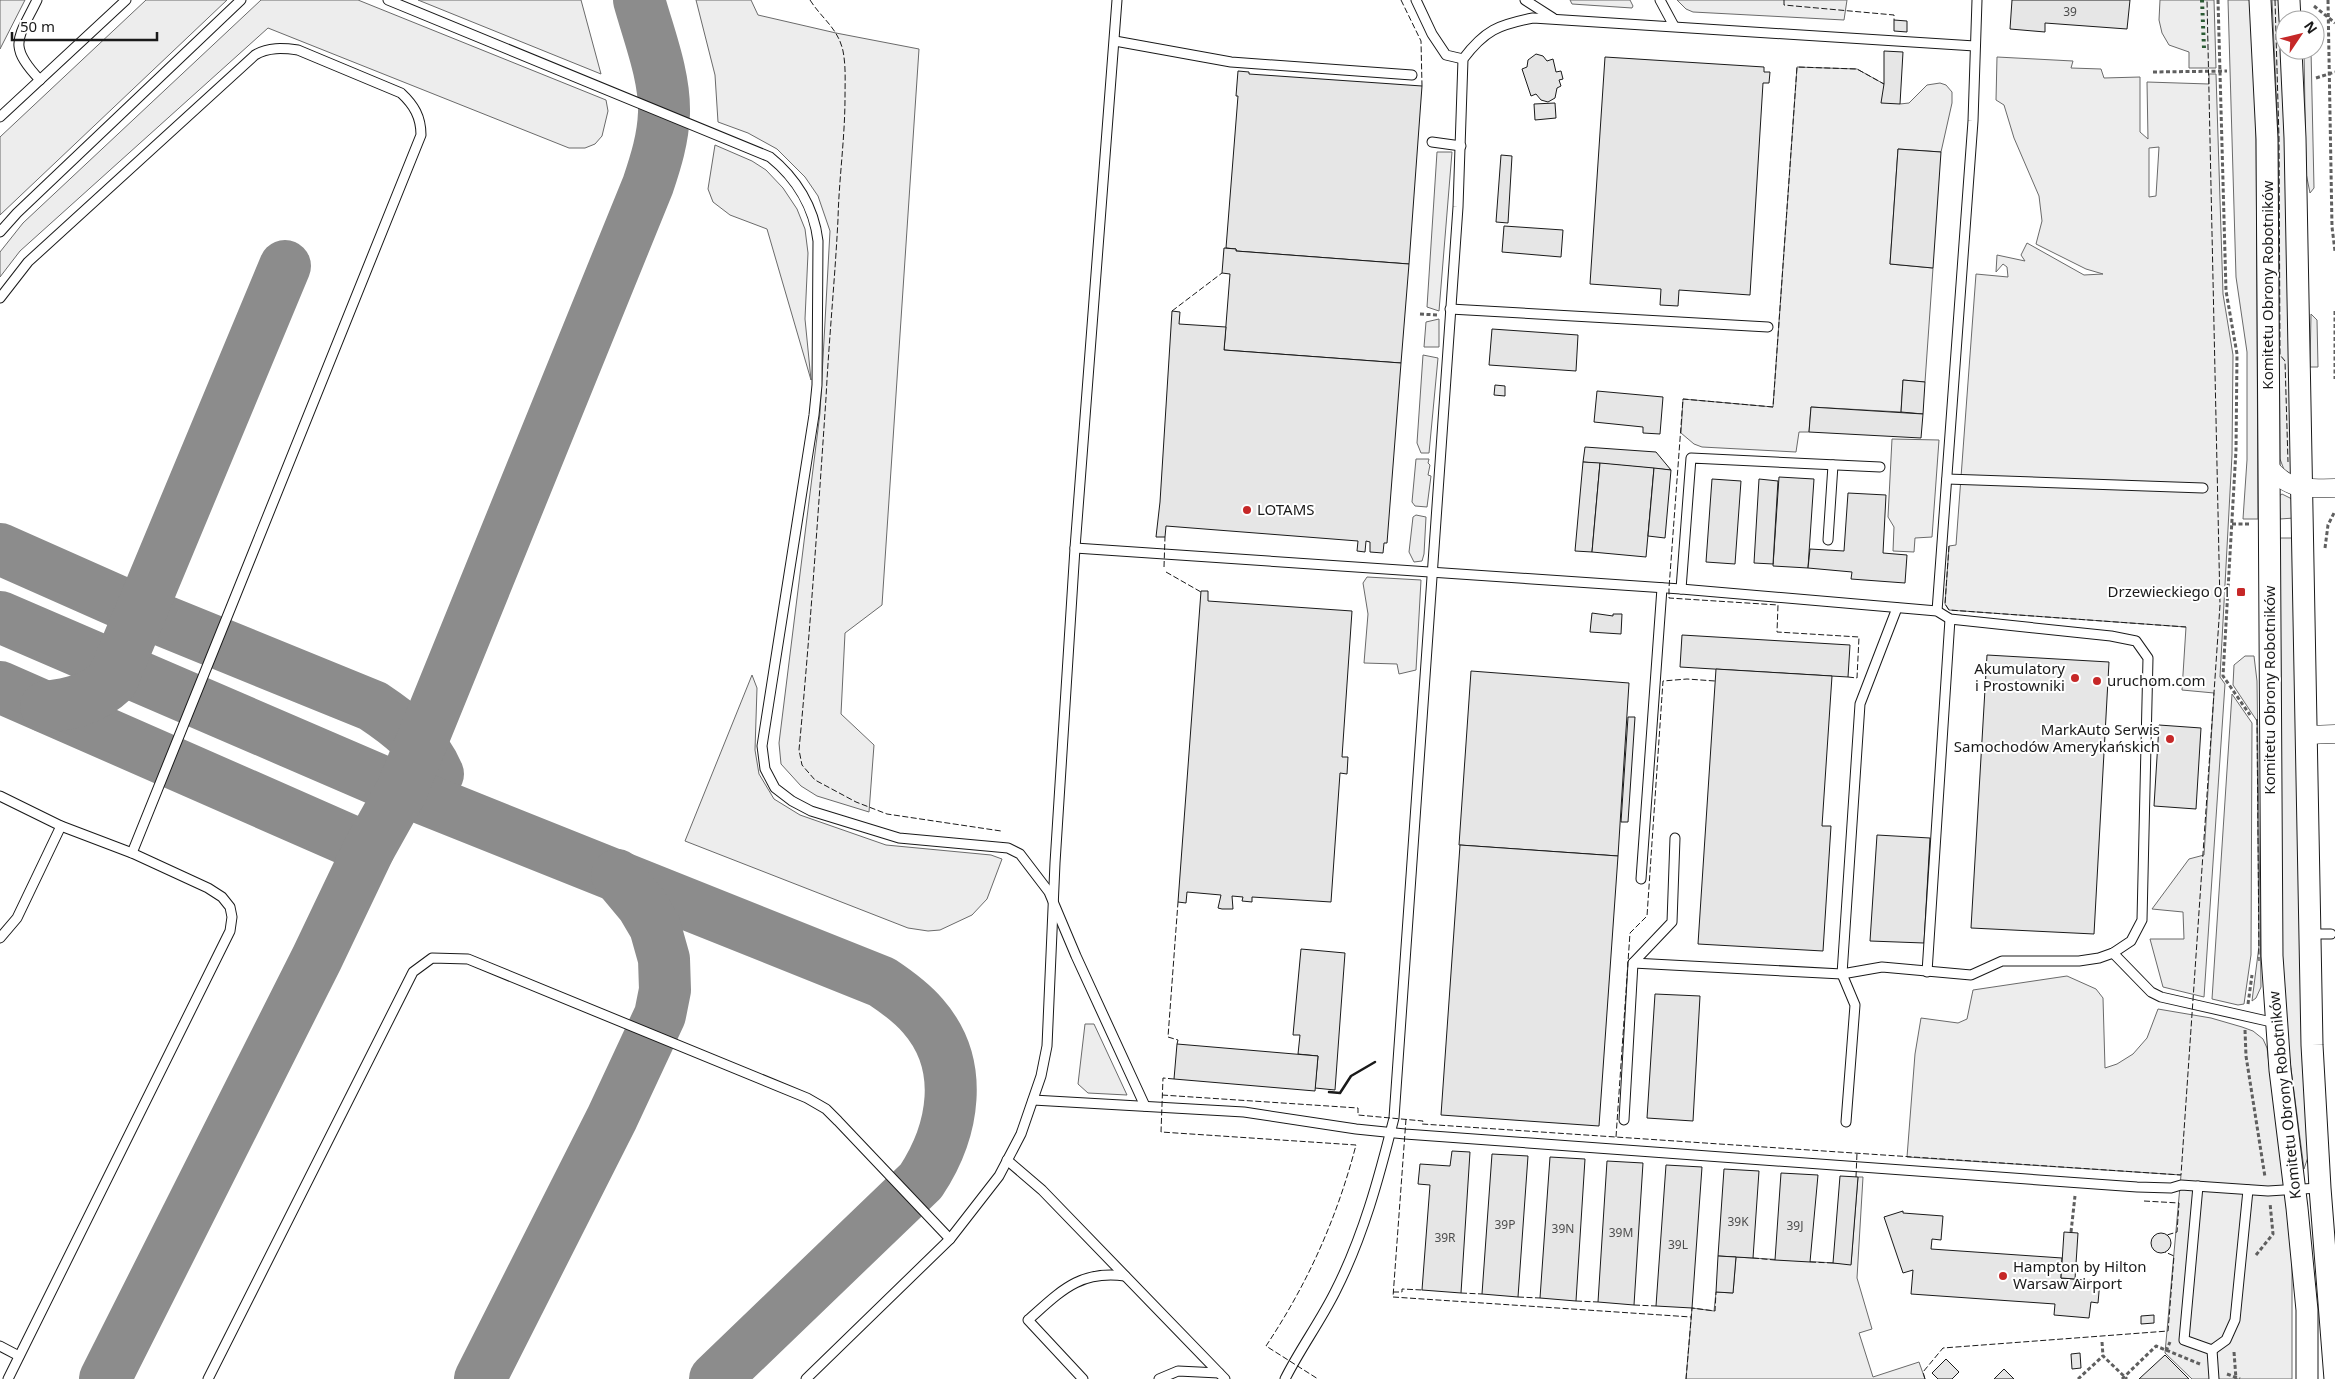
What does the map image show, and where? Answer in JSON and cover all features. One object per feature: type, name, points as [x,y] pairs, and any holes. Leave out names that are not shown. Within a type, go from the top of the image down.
[{"type":"street","name":"Komitetu Obrony Robotników","points":[[2260,0],[2267,139],[2272,956],[2276,1023],[2295,1190],[2306,1310],[2307,1379]]},
{"type":"street","name":"Komitetu Obrony Robotników","points":[[2292,60],[2296,147],[2306,735],[2320,934],[2312,1045],[2320,1188],[2335,1379]]},
{"type":"street","points":[[2269,467],[2280,480],[2302,489],[2335,488]]},
{"type":"street","points":[[2306,735],[2335,734]]},
{"type":"lane","points":[[37,0],[20,37],[18,47],[25,64],[40,80]]},
{"type":"lane","points":[[0,117],[126,0]]},
{"type":"lane","points":[[0,232],[17,213],[242,0]]},
{"type":"lane","points":[[388,0],[770,157],[801,192],[816,224],[818,241],[817,385],[762,746],[765,769],[775,788],[792,801],[810,810],[899,838],[1008,848],[1020,854],[1049,892],[1145,1106]]},
{"type":"lane","points":[[806,1379],[950,1240],[999,1176],[1022,1134],[1041,1076],[1047,1046],[1053,903],[1075,548],[1117,0]]},
{"type":"lane","points":[[1416,0],[1432,34],[1446,56],[1463,59]]},
{"type":"lane","points":[[1525,0],[1555,19]]},
{"type":"lane","points":[[1660,0],[1674,26]]},
{"type":"lane","points":[[1937,611],[1973,121],[1977,0]]},
{"type":"lane","points":[[1285,1379],[1336,1291],[1358,1240],[1375,1193],[1394,1118],[1458,207],[1463,59],[1477,41],[1493,29],[1533,18],[1976,46]]},
{"type":"lane","points":[[1115,41],[1231,62],[1412,75]]},
{"type":"lane","points":[[0,298],[28,262],[255,55],[264,50],[285,48],[298,50],[392,89],[401,93],[412,103],[418,115],[421,135],[132,853]]},
{"type":"lane","points":[[1432,142],[1461,146]]},
{"type":"lane","points":[[1450,309],[1768,327]]},
{"type":"lane","points":[[1681,589],[1691,458],[1880,467]]},
{"type":"lane","points":[[1828,540],[1834,465]]},
{"type":"lane","points":[[1947,479],[2203,488]]},
{"type":"lane","points":[[1075,548],[1681,589],[1937,611],[1950,619],[2112,636],[2136,641],[2148,658],[2142,920],[2131,941],[2113,953],[2099,958],[2079,961],[2002,961],[1971,975],[1882,968],[1842,974],[1633,963]]},
{"type":"lane","points":[[1641,879],[1662,588]]},
{"type":"lane","points":[[1846,1122],[1855,1005],[1842,974],[1860,704],[1897,608]]},
{"type":"lane","points":[[1927,972],[1950,619]]},
{"type":"lane","points":[[0,796],[61,826],[132,853],[208,888],[222,897],[230,907],[232,917],[230,931],[8,1379]]},
{"type":"lane","points":[[0,938],[17,918],[61,826]]},
{"type":"lane","points":[[1624,1120],[1633,963],[1672,922],[1675,838]]},
{"type":"lane","points":[[2113,953],[2151,992],[2276,1023]]},
{"type":"lane","points":[[208,1379],[412,972],[432,958],[468,959],[808,1098],[838,1121],[950,1240]]},
{"type":"lane","points":[[1034,1100],[1244,1112],[1356,1129],[1390,1132],[2076,1182],[2170,1188],[2181,1185],[2248,1190],[2320,1188]]},
{"type":"lane","points":[[1007,1160],[1042,1190],[1222,1376]]},
{"type":"lane","points":[[2198,1186],[2184,1340],[2212,1350]]},
{"type":"lane","points":[[2212,1350],[2226,1340],[2235,1320],[2248,1190]]},
{"type":"lane","points":[[1083,1379],[1028,1320],[1070,1285],[1091,1276],[1106,1274],[1125,1276]]},
{"type":"lane","points":[[0,1346],[19,1356]]},
{"type":"lane","points":[[2212,1350],[2214,1379]]},
{"type":"lane","points":[[1159,1379],[1178,1371],[1222,1376]]},
{"type":"path","points":[[2218,0],[2226,291],[2236,354],[2236,450],[2223,676],[2254,722]]},
{"type":"path","points":[[2328,0],[2332,227],[2335,251]]},
{"type":"path","points":[[2314,6],[2335,23]]},
{"type":"path","points":[[2153,72],[2226,71]]},
{"type":"path","points":[[2316,78],[2335,72]]},
{"type":"path","points":[[2335,311],[2335,379]]},
{"type":"path","points":[[2324,548],[2328,524],[2335,511]]},
{"type":"path","points":[[2232,524],[2258,524]]},
{"type":"path","points":[[2248,1004],[2253,967]]},
{"type":"path","points":[[2245,1028],[2246,1056],[2266,1181]]},
{"type":"path","points":[[2071,1232],[2076,1182]]},
{"type":"path","points":[[2102,1342],[2102,1356],[2124,1378],[2156,1346],[2206,1367]]},
{"type":"path","points":[[2078,1379],[2102,1356]]},
{"type":"path","points":[[2221,1372],[2240,1379]]},
{"type":"shaded area","points":[[0,0],[25,0],[0,49]]},
{"type":"shaded area","points":[[146,0],[227,0],[0,215],[0,137]]},
{"type":"shaded area","points":[[261,0],[358,0],[606,100],[608,111],[602,136],[595,144],[585,148],[569,148],[268,28],[20,251],[0,277],[0,252],[23,223]]},
{"type":"shaded area","points":[[418,0],[581,0],[601,74]]},
{"type":"shaded area","points":[[696,0],[751,0],[758,15],[919,49],[882,605],[845,633],[841,714],[874,745],[869,812],[817,796],[801,786],[781,764],[779,743],[820,413],[830,231],[818,196],[805,177],[777,149],[748,133],[718,122],[715,75]]},
{"type":"shaded area","points":[[1570,0],[1630,0],[1633,6],[1632,8],[1572,4]]},
{"type":"shaded area","points":[[1677,0],[1847,0],[1844,20],[1693,12],[1686,9]]},
{"type":"shaded area","points":[[2160,0],[2214,0],[2216,68],[2189,68],[2189,52],[2169,45],[2162,33],[2159,20]]},
{"type":"shaded area","points":[[2228,0],[2251,0],[2256,106],[2258,519],[2243,519],[2247,460],[2247,352],[2236,277]]},
{"type":"shaded area","points":[[2272,0],[2281,0],[2281,10],[2275,10],[2275,60],[2283,60],[2292,475],[2286,475],[2280,459],[2278,133]]},
{"type":"shaded area","points":[[1997,57],[2073,61],[2071,68],[2101,69],[2104,78],[2140,77],[2140,132],[2148,139],[2147,82],[2209,84],[2209,74],[2216,74],[2223,294],[2233,355],[2232,455],[2220,677],[2225,684],[2204,997],[2163,987],[2150,939],[2184,939],[2183,912],[2152,909],[2189,859],[2204,855],[2214,693],[2182,690],[2186,627],[1949,610],[1945,604],[1949,546],[1956,545],[1976,274],[2008,277],[2007,267],[2003,264],[1996,272],[1997,255],[2025,261],[2021,255],[2027,243],[2084,275],[2103,274],[2086,269],[2036,244],[2042,221],[2039,196],[2014,138],[2004,105],[1996,100]],"holes":[[[2159,147],[2156,196],[2149,197],[2149,148]]]},
{"type":"shaded area","points":[[2304,60],[2311,60],[2314,188],[2310,193],[2306,173]]},
{"type":"shaded area","points":[[1797,67],[1857,69],[1884,84],[1900,104],[1909,103],[1927,85],[1940,83],[1946,85],[1952,92],[1952,103],[1941,152],[1898,149],[1890,264],[1933,268],[1925,382],[1903,380],[1901,412],[1811,407],[1809,432],[1799,432],[1796,452],[1702,447],[1694,444],[1681,433],[1683,399],[1773,407]]},
{"type":"shaded area","points":[[715,145],[752,161],[766,170],[783,188],[797,209],[805,229],[808,253],[805,319],[811,380],[767,229],[730,215],[713,202],[708,189]]},
{"type":"shaded area","points":[[1437,152],[1452,152],[1439,311],[1427,307]]},
{"type":"shaded area","points":[[2311,314],[2317,320],[2318,367],[2310,367]]},
{"type":"shaded area","points":[[1439,319],[1439,347],[1424,347],[1426,322]]},
{"type":"shaded area","points":[[1423,355],[1438,358],[1429,453],[1421,453],[1417,443]]},
{"type":"shaded area","points":[[1892,439],[1939,440],[1932,537],[1915,538],[1914,552],[1893,551],[1894,527],[1888,517]]},
{"type":"shaded area","points":[[1416,459],[1429,459],[1428,475],[1431,476],[1427,507],[1415,506],[1412,502]]},
{"type":"shaded area","points":[[2282,494],[2292,499],[2294,518],[2280,519],[2279,496]]},
{"type":"shaded area","points":[[1416,515],[1426,517],[1424,554],[1422,561],[1414,562],[1409,552],[1413,517]]},
{"type":"shaded area","points":[[2280,538],[2294,538],[2308,1157],[2304,1169],[2289,1053],[2282,950]]},
{"type":"shaded area","points":[[1367,577],[1421,580],[1416,670],[1399,674],[1397,664],[1364,663],[1368,614],[1363,583]]},
{"type":"shaded area","points":[[2245,656],[2254,656],[2257,681],[2261,987],[2256,998],[2252,1001],[2259,946],[2257,721],[2233,685],[2234,665]]},
{"type":"shaded area","points":[[752,675],[757,688],[755,750],[759,774],[774,799],[800,815],[886,845],[991,855],[1002,859],[987,899],[972,915],[940,930],[928,931],[908,928],[685,841]]},
{"type":"shaded area","points":[[2232,694],[2252,723],[2251,955],[2244,1004],[2238,1005],[2212,999]]},
{"type":"shaded area","points":[[2067,976],[2096,989],[2103,998],[2105,1068],[2117,1064],[2133,1054],[2147,1038],[2158,1009],[2211,1018],[2253,1031],[2263,1039],[2267,1048],[2292,1247],[2292,1379],[2192,1379],[2165,1353],[2181,1175],[1907,1157],[1915,1054],[1921,1018],[1958,1023],[1967,1019],[1973,990]]},
{"type":"shaded area","points":[[1085,1024],[1094,1024],[1127,1095],[1088,1093],[1078,1084]]},
{"type":"shaded area","points":[[1858,1177],[1863,1177],[1857,1278],[1872,1329],[1859,1333],[1873,1377],[1919,1362],[1925,1379],[1686,1379],[1692,1308],[1714,1311],[1716,1292],[1733,1293],[1736,1257],[1851,1264]]},
{"type":"building","points":[[2012,0],[2130,0],[2127,29],[2045,23],[2045,32],[2010,29]]},
{"type":"building","points":[[1894,20],[1907,21],[1907,32],[1894,31]]},
{"type":"building","points":[[1884,51],[1903,52],[1900,104],[1881,103],[1884,84]]},
{"type":"building","points":[[1536,54],[1543,56],[1547,61],[1553,59],[1556,72],[1561,71],[1563,79],[1559,80],[1561,86],[1557,88],[1555,98],[1548,102],[1541,100],[1536,94],[1531,96],[1522,69],[1527,67],[1528,60]]},
{"type":"building","points":[[1605,57],[1764,67],[1764,72],[1770,72],[1769,83],[1763,83],[1750,295],[1679,290],[1678,306],[1660,305],[1661,289],[1590,284]]},
{"type":"building","points":[[1238,71],[1249,72],[1249,74],[1422,86],[1409,264],[1236,251],[1236,249],[1226,248],[1238,96],[1236,96]]},
{"type":"building","points":[[1555,103],[1556,118],[1535,120],[1534,104]]},
{"type":"building","points":[[1898,149],[1941,152],[1933,268],[1890,264]]},
{"type":"building","points":[[1501,155],[1512,156],[1508,223],[1496,222]]},
{"type":"building","points":[[1504,226],[1563,230],[1561,257],[1502,252]]},
{"type":"building","points":[[1224,248],[1236,249],[1236,251],[1409,264],[1401,363],[1224,350],[1230,274],[1222,273]]},
{"type":"building","points":[[1172,311],[1180,312],[1179,324],[1226,327],[1224,350],[1401,363],[1387,543],[1384,543],[1383,553],[1370,552],[1370,542],[1366,541],[1365,552],[1357,551],[1358,541],[1166,526],[1165,537],[1156,537],[1160,502]]},
{"type":"building","points":[[1492,329],[1578,335],[1576,371],[1489,365]]},
{"type":"building","points":[[1903,380],[1925,382],[1923,414],[1901,412]]},
{"type":"building","points":[[1495,385],[1505,386],[1505,396],[1494,395]]},
{"type":"building","points":[[1597,391],[1663,397],[1660,434],[1643,433],[1643,427],[1594,422]]},
{"type":"building","points":[[1811,407],[1923,414],[1921,438],[1809,432]]},
{"type":"building","points":[[1585,447],[1656,452],[1671,470],[1583,462]]},
{"type":"building","points":[[1583,462],[1600,463],[1592,552],[1575,551]]},
{"type":"building","points":[[1600,463],[1654,468],[1646,557],[1592,552]]},
{"type":"building","points":[[1654,468],[1671,470],[1665,538],[1648,536]]},
{"type":"building","points":[[1779,477],[1814,479],[1808,568],[1773,566]]},
{"type":"building","points":[[1712,479],[1741,481],[1735,564],[1706,562]]},
{"type":"building","points":[[1759,479],[1778,481],[1773,564],[1754,563]]},
{"type":"building","points":[[1848,493],[1886,495],[1883,553],[1907,555],[1905,583],[1851,579],[1852,572],[1808,568],[1810,549],[1844,551]]},
{"type":"building","points":[[1201,591],[1208,591],[1208,601],[1352,611],[1342,757],[1348,757],[1347,774],[1340,773],[1331,902],[1252,897],[1252,902],[1242,901],[1243,897],[1232,896],[1233,909],[1222,909],[1218,908],[1221,895],[1187,892],[1186,903],[1178,902]]},
{"type":"building","points":[[1592,613],[1613,616],[1613,614],[1622,614],[1621,634],[1590,632]]},
{"type":"building","points":[[1682,635],[1850,645],[1848,677],[1680,667]]},
{"type":"building","points":[[1987,655],[2109,662],[2094,934],[1971,928]]},
{"type":"building","points":[[1716,669],[1832,676],[1822,826],[1831,826],[1823,951],[1698,944]]},
{"type":"building","points":[[1471,671],[1629,683],[1618,856],[1459,845]]},
{"type":"building","points":[[1628,717],[1635,717],[1628,822],[1621,822]]},
{"type":"building","points":[[2159,725],[2201,728],[2196,809],[2154,806]]},
{"type":"building","points":[[1877,835],[1930,838],[1924,943],[1870,941]]},
{"type":"building","points":[[1460,845],[1618,856],[1599,1126],[1441,1115]]},
{"type":"building","points":[[1301,949],[1345,953],[1335,1090],[1315,1088],[1318,1056],[1298,1054],[1300,1035],[1293,1035]]},
{"type":"building","points":[[1655,994],[1700,996],[1693,1121],[1647,1118]]},
{"type":"building","points":[[1177,1044],[1318,1056],[1315,1091],[1174,1079]]},
{"type":"building","points":[[1452,1151],[1470,1152],[1461,1293],[1422,1290],[1430,1185],[1418,1184],[1420,1164],[1450,1166]]},
{"type":"building","points":[[1492,1154],[1528,1156],[1518,1297],[1482,1294]]},
{"type":"building","points":[[1550,1157],[1585,1159],[1576,1301],[1540,1298]]},
{"type":"building","points":[[1607,1161],[1643,1163],[1634,1305],[1598,1302]]},
{"type":"building","points":[[1666,1165],[1702,1167],[1692,1308],[1656,1306]]},
{"type":"building","points":[[1724,1169],[1759,1171],[1753,1258],[1718,1256]]},
{"type":"building","points":[[1781,1173],[1818,1175],[1810,1262],[1775,1260]]},
{"type":"building","points":[[1840,1176],[1858,1177],[1851,1265],[1833,1263]]},
{"type":"building","points":[[1903,1211],[1903,1213],[1943,1216],[1941,1240],[1932,1239],[1931,1249],[2062,1258],[2061,1278],[2100,1281],[2098,1303],[2091,1302],[2089,1318],[2054,1315],[2055,1304],[1911,1294],[1913,1270],[1903,1273],[1884,1217]]},
{"type":"building","points":[[2064,1232],[2078,1233],[2075,1279],[2061,1278]]},
{"type":"building","points":[[2161,1233],[2168,1236],[2171,1243],[2168,1250],[2161,1253],[2154,1250],[2151,1243],[2154,1236]]},
{"type":"building","points":[[1718,1256],[1736,1257],[1733,1293],[1716,1292]]},
{"type":"building","points":[[2154,1315],[2154,1323],[2141,1324],[2141,1316]]},
{"type":"building","points":[[2080,1353],[2081,1368],[2072,1369],[2071,1354]]},
{"type":"building","points":[[2165,1355],[2189,1379],[2139,1379]]},
{"type":"building","points":[[1946,1359],[1959,1372],[1952,1379],[1938,1379],[1932,1373]]},
{"type":"building","points":[[2004,1369],[2014,1379],[1994,1379]]},
{"type":"taxiway","points":[[105,1379],[317,958],[369,849],[402,790],[648,185],[661,141],[664,99],[656,56],[639,0]]},
{"type":"taxiway","points":[[46,707],[81,700],[97,692],[112,681],[285,266]]},
{"type":"taxiway","points":[[0,549],[142,612],[373,706],[411,735],[433,763],[438,774]]},
{"type":"taxiway","points":[[0,617],[402,790],[882,982],[904,998],[923,1016],[937,1035],[945,1055],[950,1077],[947,1120],[932,1162],[921,1181],[715,1379]]},
{"type":"taxiway","points":[[0,687],[369,849]]},
{"type":"taxiway","points":[[480,1379],[612,1118],[660,1015],[665,990],[664,959],[655,927],[642,905],[617,875]]},
{"type":"hedge","points":[[2202,0],[2204,48]]},
{"type":"fence","points":[[810,0],[834,30],[841,43],[845,62],[845,97],[820,486],[799,750],[802,765],[815,780],[856,802],[887,814],[1001,831]]},
{"type":"fence","points":[[1401,0],[1421,41],[1422,86]]},
{"type":"fence","points":[[1784,0],[1784,5],[1894,15],[1894,20]]},
{"type":"fence","points":[[1162,1095],[1358,1108],[1358,1115],[1423,1121],[1422,1124],[2181,1175],[2220,605],[2207,0]]},
{"type":"fence","points":[[2275,0],[2279,138],[2280,355],[2285,361],[2288,462]]},
{"type":"fence","points":[[1848,677],[1857,678],[1859,637],[1777,632],[1778,605],[1669,598],[1669,588],[1683,399],[1773,407],[1797,67],[1857,69],[1884,84]]},
{"type":"fence","points":[[1172,311],[1222,273]]},
{"type":"fence","points":[[1164,567],[1165,537]]},
{"type":"fence","points":[[1949,546],[1945,604],[1949,610],[2186,627]]},
{"type":"fence","points":[[1166,572],[1201,592]]},
{"type":"fence","points":[[1616,1137],[1630,933],[1647,916],[1663,681],[1687,679],[1715,681]]},
{"type":"fence","points":[[2257,719],[2259,961]]},
{"type":"fence","points":[[1177,1044],[1178,1040],[1168,1037],[1178,902]]},
{"type":"fence","points":[[1174,1079],[1163,1078],[1161,1132],[1356,1145],[1340,1198],[1320,1249],[1295,1298],[1266,1346],[1318,1379]]},
{"type":"fence","points":[[1406,1119],[1393,1297],[1691,1317]]},
{"type":"fence","points":[[1856,1177],[1857,1153]]},
{"type":"fence","points":[[2144,1201],[2179,1203],[2177,1232],[2167,1235]]},
{"type":"fence","points":[[1925,1379],[1923,1372],[1943,1348],[2168,1331],[2174,1256],[2165,1252]]},
{"type":"fence","points":[[1753,1258],[1775,1260]]},
{"type":"fence","points":[[1810,1262],[1833,1263]]},
{"type":"fence","points":[[1393,1292],[1402,1292],[1402,1289],[1422,1290]]},
{"type":"fence","points":[[1686,1379],[1692,1308],[1715,1311],[1716,1292]]},
{"type":"fence","points":[[1461,1293],[1482,1294]]},
{"type":"fence","points":[[1518,1297],[1540,1298]]},
{"type":"fence","points":[[1576,1301],[1598,1302]]},
{"type":"fence","points":[[1634,1305],[1656,1306]]},
{"type":"wall","points":[[1329,1092],[1340,1093],[1351,1076],[1375,1062]]},
{"type":"place","name":"LOTAMS","points":[[1247,510]]},
{"type":"place","name":"Drzewieckiego 01","points":[[2241,592]]},
{"type":"place","name":"Akumulatory i Prostowniki","points":[[2075,678]]},
{"type":"place","name":"uruchom.com","points":[[2097,681]]},
{"type":"place","name":"MarkAuto Serwis Samochodów Amerykańskich","points":[[2170,739]]},
{"type":"place","name":"Hampton by Hilton Warsaw Airport","points":[[2003,1276]]}]
